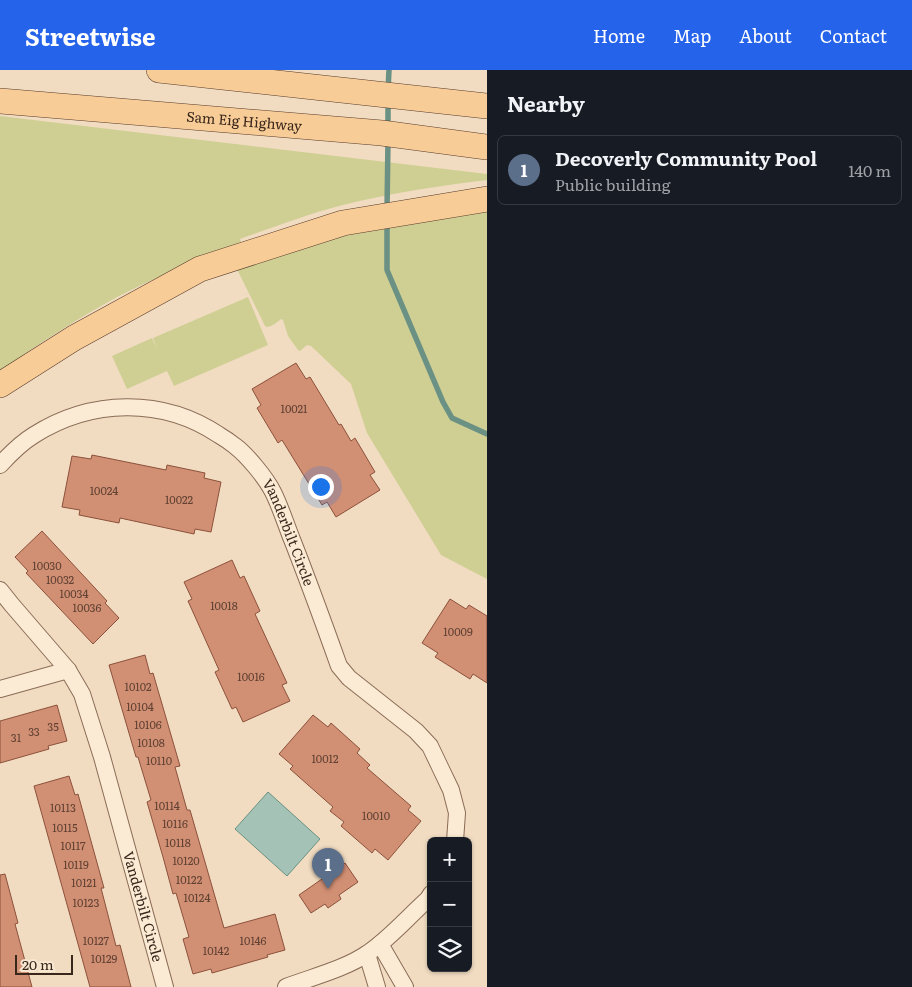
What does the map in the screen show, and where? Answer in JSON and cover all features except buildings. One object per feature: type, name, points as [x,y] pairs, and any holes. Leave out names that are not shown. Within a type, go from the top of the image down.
[{"type":"main road","points":[[159,70],[226,74],[487,106]]},
{"type":"main road","name":"Sam Eig Highway","points":[[0,101],[387,134],[487,147]]},
{"type":"main road","points":[[0,385],[74,338],[200,269],[344,223],[487,198]]},
{"type":"street","name":"Vanderbilt Circle","points":[[0,465],[13,451],[33,435],[63,419],[101,408],[137,406],[169,412],[194,421],[235,446],[254,465],[273,492],[339,666],[349,678],[416,731],[430,746],[451,790],[457,813],[455,837]]},
{"type":"street","name":"Vanderbilt Circle","points":[[0,590],[6,607],[68,670],[82,694],[165,987]]},
{"type":"street","points":[[0,689],[68,670]]},
{"type":"street","points":[[286,987],[348,964],[367,954],[427,900]]},
{"type":"street","points":[[380,944],[405,987]]},
{"type":"street","points":[[367,954],[377,987]]},
{"type":"green space","points":[[0,116],[487,174],[487,180],[414,190],[343,205],[317,212],[240,239],[241,242],[149,281],[88,313],[0,371]]},
{"type":"green space","points":[[487,207],[487,579],[441,555],[367,433],[351,384],[311,346],[307,345],[300,351],[298,350],[288,336],[283,320],[281,319],[269,327],[265,326],[237,269],[345,233]]},
{"type":"green space","points":[[248,297],[268,345],[174,386],[167,371],[127,389],[112,356],[152,338],[157,349],[153,338]]},
{"type":"shaded area","points":[[268,792],[320,839],[287,876],[235,829]]},
{"type":"waterway","points":[[388,90],[389,70]]},
{"type":"waterway","points":[[388,102],[388,128]]},
{"type":"waterway","points":[[387,210],[388,140]]},
{"type":"waterway","points":[[387,222],[387,270],[443,402],[452,418],[487,434]]},
{"type":"place","name":"Decoverly Community Pool","points":[[328,889]]}]
